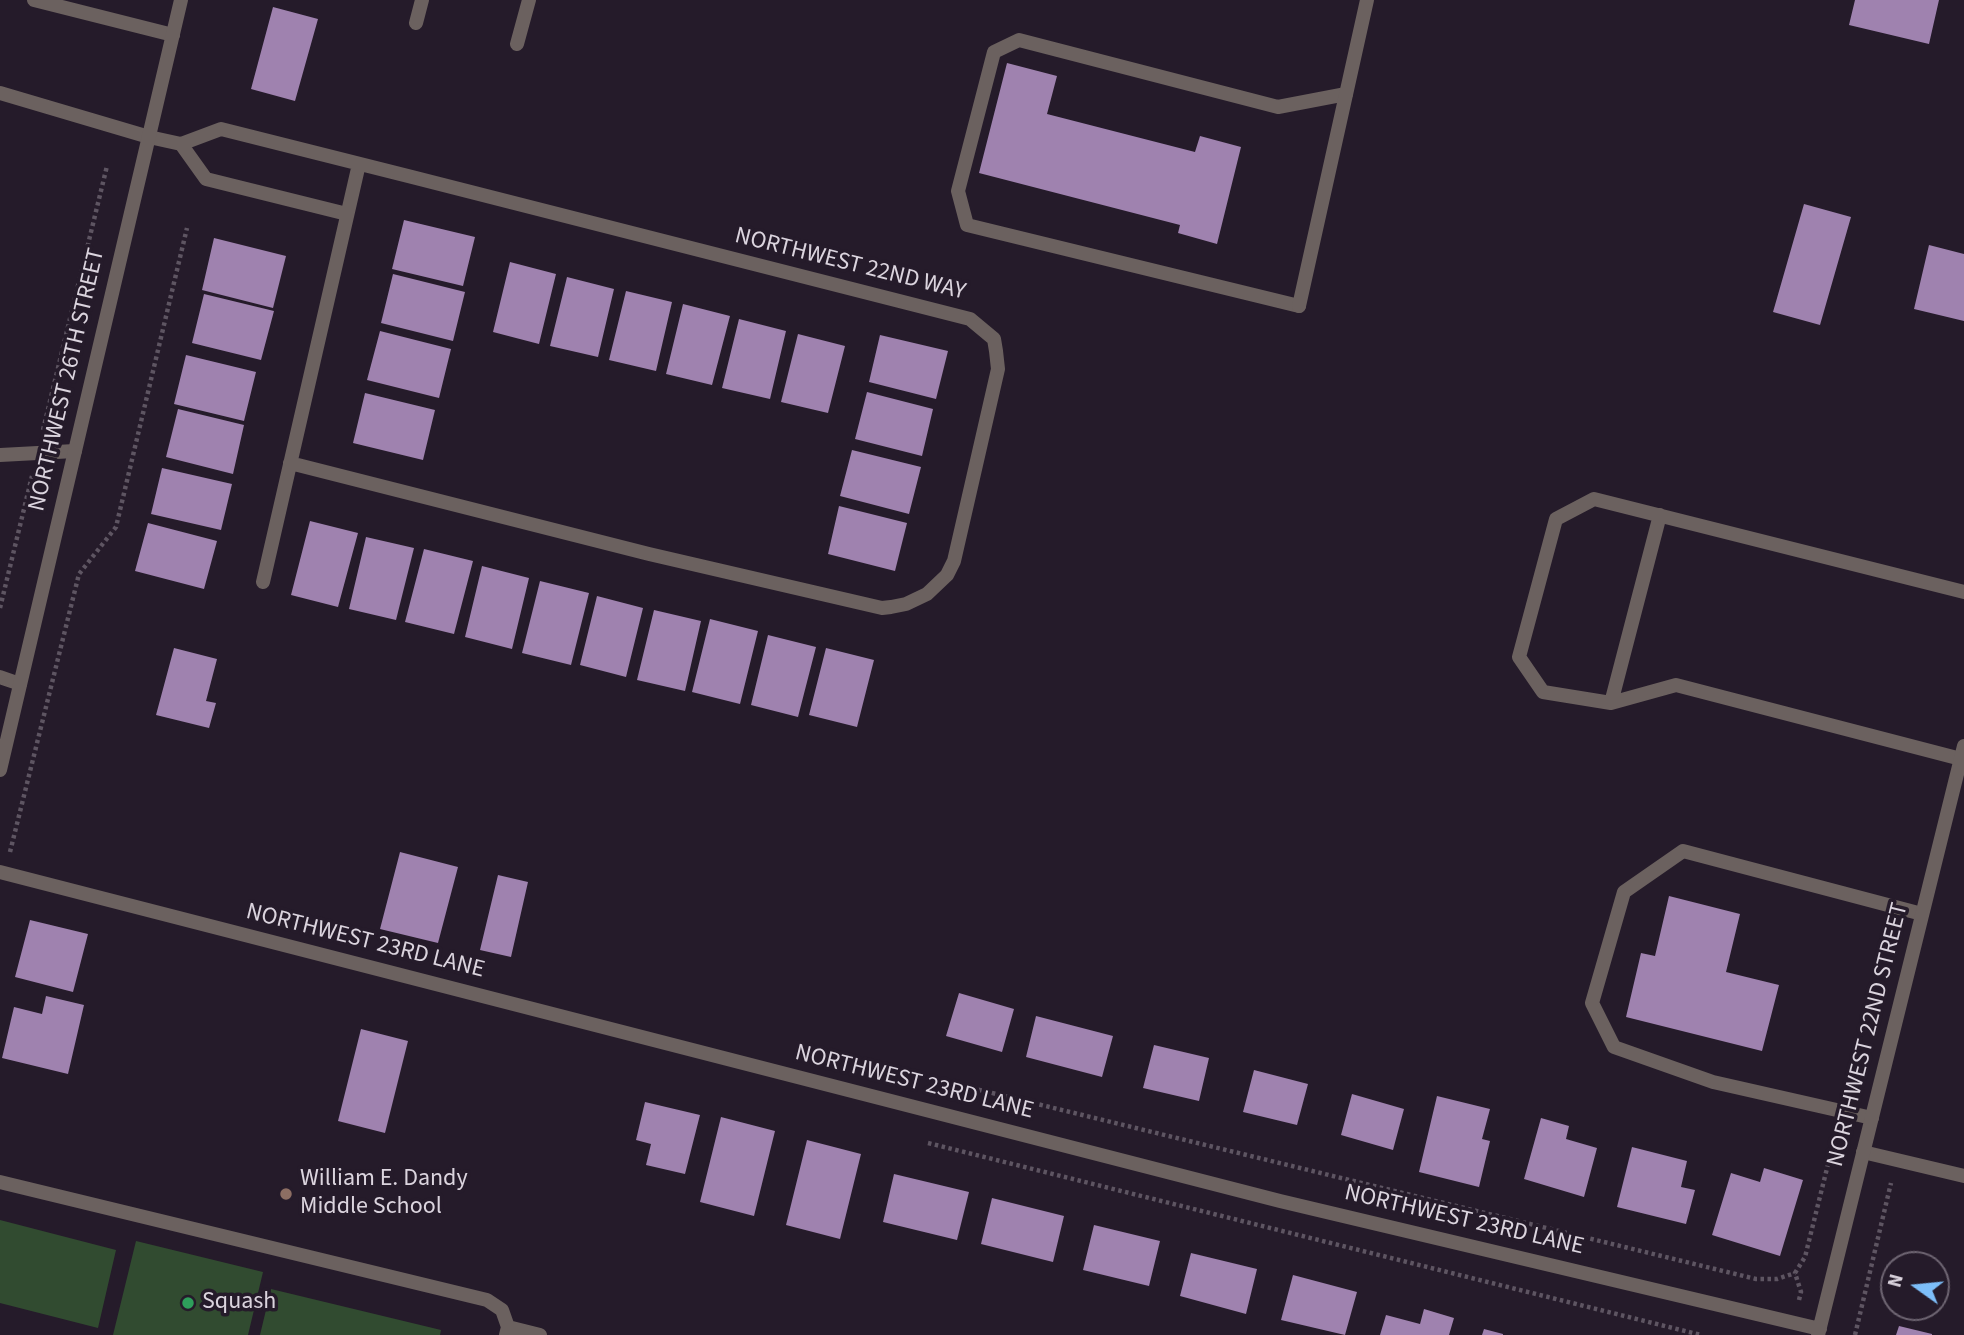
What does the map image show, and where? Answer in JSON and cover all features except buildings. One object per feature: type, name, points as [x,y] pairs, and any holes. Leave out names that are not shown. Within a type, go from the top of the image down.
[{"type":"street","points":[[34,0],[173,35]]},
{"type":"street","name":"NORTHWEST 26TH STREET","points":[[0,770],[181,0]]},
{"type":"street","points":[[416,23],[422,0]]},
{"type":"street","points":[[517,44],[528,0]]},
{"type":"street","points":[[1346,94],[1278,107],[1019,40],[994,52],[958,191],[967,225],[1299,306],[1367,0]]},
{"type":"street","points":[[0,93],[181,145],[206,179],[347,214]]},
{"type":"street","name":"NORTHWEST 22ND WAY","points":[[181,145],[220,129],[970,319],[994,339],[997,378],[950,568],[947,575],[927,594],[906,604],[891,607],[881,608],[649,554],[290,463]]},
{"type":"street","points":[[263,582],[359,164]]},
{"type":"street","points":[[0,455],[75,451]]},
{"type":"street","points":[[1962,752],[1676,685],[1611,703],[1544,692],[1519,657],[1556,519],[1594,499],[1964,592]]},
{"type":"street","points":[[1611,703],[1660,515]]},
{"type":"street","points":[[0,677],[20,684]]},
{"type":"street","name":"NORTHWEST 22ND STREET","points":[[1819,1332],[1962,752]]},
{"type":"street","points":[[1872,1118],[1713,1082],[1614,1048],[1592,1003],[1624,892],[1683,851],[1922,914]]},
{"type":"street","name":"NORTHWEST 23RD LANE","points":[[3,872],[1280,1201],[1793,1323],[1819,1332]]},
{"type":"street","points":[[1863,1152],[1964,1176]]},
{"type":"street","points":[[0,1182],[487,1300],[502,1310],[507,1331],[540,1335]]},
{"type":"path","points":[[0,608],[107,166]]},
{"type":"path","points":[[3,872],[79,574],[116,527],[187,228]]},
{"type":"path","points":[[951,1083],[1756,1279],[1777,1279],[1795,1273],[1805,1257],[1841,1111]]},
{"type":"path","points":[[928,1143],[1701,1335]]},
{"type":"path","points":[[1854,1335],[1897,1160]]},
{"type":"path","points":[[1793,1323],[1801,1292],[1795,1273]]},
{"type":"green space","points":[[0,1220],[116,1250],[98,1328],[0,1303]]},
{"type":"green space","name":"Squash","points":[[136,1241],[263,1272],[248,1335],[113,1335]]},
{"type":"green space","points":[[271,1289],[441,1330],[440,1335],[260,1335]]},
{"type":"place","name":"William E. Dandy Middle School","points":[[286,1194]]},
{"type":"place","name":"Squash","points":[[188,1303]]}]
